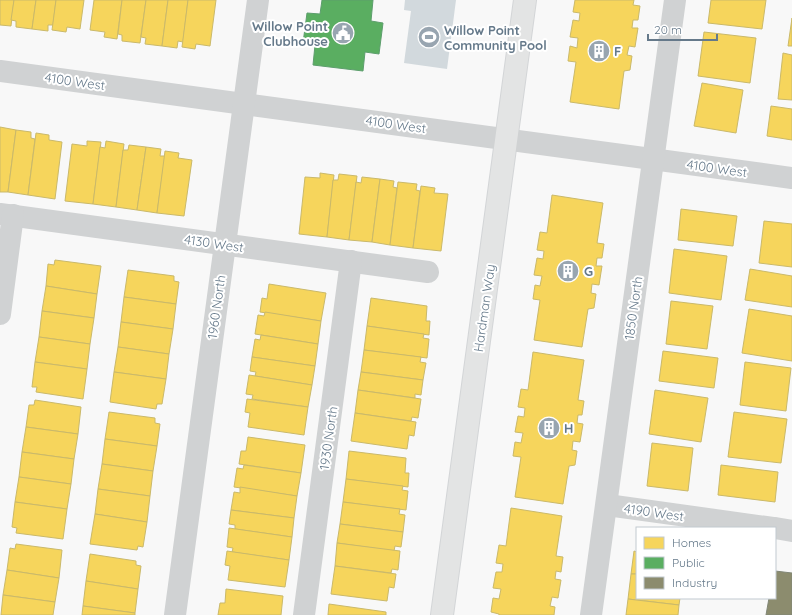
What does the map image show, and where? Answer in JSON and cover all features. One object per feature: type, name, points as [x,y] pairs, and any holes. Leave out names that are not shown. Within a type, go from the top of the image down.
[{"type":"street","name":"1960 North","points":[[175,615],[258,0]]},
{"type":"street","name":"Hardman Way","points":[[442,615],[525,0]]},
{"type":"street","name":"1850 North","points":[[591,615],[675,0]]},
{"type":"street","name":"4100 West","points":[[0,71],[792,178]]},
{"type":"street","name":"4130 West","points":[[7,214],[428,272]]},
{"type":"street","points":[[0,314],[7,214]]},
{"type":"street","name":"1930 North","points":[[304,615],[351,261]]},
{"type":"street","name":"4190 West","points":[[607,505],[767,527]]},
{"type":"street","name":"4190 West","points":[[776,528],[792,531]]},
{"type":"shaded area","name":"Willow Point Community Pool","points":[[405,0],[456,0],[447,69],[404,63],[411,11],[404,10]]},
{"type":"building: Homes","points":[[0,0],[14,0],[11,26],[0,25]]},
{"type":"building: Homes","points":[[14,0],[36,0],[32,29],[16,27],[16,21],[11,20]]},
{"type":"building: Homes","points":[[36,0],[56,0],[53,25],[48,25],[48,31],[32,29]]},
{"type":"building: Homes","points":[[56,0],[84,0],[80,29],[67,27],[66,32],[52,30]]},
{"type":"building: Homes","points":[[94,0],[122,0],[117,39],[104,37],[105,32],[90,30]]},
{"type":"building: Homes","points":[[122,0],[146,0],[140,43],[122,41],[122,35],[118,34]]},
{"type":"building: Homes","points":[[146,0],[168,0],[162,46],[145,44],[146,38],[141,37]]},
{"type":"building: Homes","points":[[168,0],[188,0],[183,42],[178,41],[177,48],[162,46]]},
{"type":"building: Homes","points":[[188,0],[216,0],[210,46],[196,44],[195,49],[182,47]]},
{"type":"building: Homes","name":"F","points":[[575,0],[634,0],[633,5],[640,6],[638,20],[633,20],[632,28],[638,28],[635,47],[629,46],[627,55],[632,56],[630,70],[624,71],[619,109],[570,102],[576,62],[568,61],[570,46],[577,48],[578,38],[570,37],[573,20],[579,21],[580,13],[573,12]]},
{"type":"building: Homes","points":[[711,0],[766,0],[762,29],[708,23]]},
{"type":"building: Homes","points":[[792,18],[792,46],[788,46]]},
{"type":"building: Homes","points":[[704,32],[756,38],[750,83],[698,76]]},
{"type":"building: Homes","points":[[783,53],[792,55],[792,100],[778,99]]},
{"type":"building: Homes","points":[[702,83],[743,90],[736,133],[694,126]]},
{"type":"building: Homes","points":[[771,106],[792,109],[792,140],[767,136]]},
{"type":"building: Homes","points":[[0,127],[16,130],[8,192],[0,192]]},
{"type":"building: Homes","points":[[16,130],[31,132],[31,138],[35,139],[28,195],[8,192]]},
{"type":"building: Homes","points":[[36,133],[49,135],[49,140],[62,142],[55,199],[28,195]]},
{"type":"building: Homes","points":[[87,141],[101,142],[93,204],[65,201],[72,144],[87,146]]},
{"type":"building: Homes","points":[[106,141],[124,144],[116,207],[93,204],[100,147],[105,148]]},
{"type":"building: Homes","points":[[129,145],[146,147],[137,210],[116,207],[123,150],[128,150]]},
{"type":"building: Homes","points":[[146,147],[161,149],[160,156],[165,156],[157,213],[137,210]]},
{"type":"building: Homes","points":[[165,151],[179,153],[178,158],[192,160],[184,216],[157,213]]},
{"type":"building: Homes","points":[[320,173],[334,175],[327,237],[299,234],[305,177],[320,178]]},
{"type":"building: Homes","points":[[339,174],[357,176],[349,240],[327,237],[333,180],[338,180]]},
{"type":"building: Homes","points":[[362,177],[380,179],[372,242],[349,240],[356,182],[361,183]]},
{"type":"building: Homes","points":[[380,179],[394,181],[393,187],[397,188],[390,245],[372,242]]},
{"type":"building: Homes","points":[[398,182],[417,184],[416,190],[420,191],[413,248],[390,245]]},
{"type":"building: Homes","points":[[421,186],[435,188],[434,193],[448,194],[441,251],[413,248]]},
{"type":"building: Homes","name":"G","points":[[552,195],[603,203],[597,243],[604,244],[602,258],[597,258],[596,266],[602,266],[599,285],[592,284],[591,293],[596,294],[594,308],[588,309],[582,347],[534,340],[540,300],[533,299],[535,285],[540,286],[542,276],[534,275],[537,258],[543,259],[544,251],[537,250],[540,232],[547,233]]},
{"type":"building: Homes","points":[[681,209],[737,216],[733,246],[678,240]]},
{"type":"building: Homes","points":[[764,221],[792,224],[792,267],[759,263]]},
{"type":"building: Homes","points":[[674,249],[727,256],[721,300],[669,293]]},
{"type":"building: Homes","points":[[55,260],[101,266],[97,294],[46,286],[48,264],[54,265]]},
{"type":"building: Homes","points":[[750,269],[792,276],[792,307],[745,300]]},
{"type":"building: Homes","points":[[128,270],[174,276],[174,281],[179,282],[176,304],[124,297]]},
{"type":"building: Homes","points":[[269,284],[326,293],[321,321],[260,312],[262,298],[267,299]]},
{"type":"building: Homes","points":[[46,286],[97,294],[94,318],[42,311]]},
{"type":"building: Homes","points":[[124,297],[176,304],[173,329],[121,322]]},
{"type":"building: Homes","points":[[371,298],[427,306],[426,321],[430,321],[429,335],[367,326]]},
{"type":"building: Homes","points":[[671,301],[713,306],[707,349],[666,344]]},
{"type":"building: Homes","points":[[749,309],[792,316],[792,361],[742,353]]},
{"type":"building: Homes","points":[[42,311],[94,318],[90,344],[39,337]]},
{"type":"building: Homes","points":[[265,312],[321,321],[318,344],[255,334],[258,315],[264,316]]},
{"type":"building: Homes","points":[[121,322],[173,329],[169,354],[118,347]]},
{"type":"building: Homes","points":[[367,326],[424,334],[423,338],[429,339],[427,358],[364,350]]},
{"type":"building: Homes","points":[[261,335],[318,344],[315,366],[252,357],[255,339],[260,340]]},
{"type":"building: Homes","points":[[39,337],[90,344],[87,369],[35,362]]},
{"type":"building: Homes","points":[[118,347],[169,354],[166,379],[114,372]]},
{"type":"building: Homes","points":[[364,350],[421,357],[420,362],[426,363],[423,380],[361,372]]},
{"type":"building: Homes","points":[[663,351],[718,358],[714,388],[659,381]]},
{"type":"building: Homes","name":"H","points":[[533,352],[584,360],[578,400],[584,401],[582,415],[578,415],[577,423],[583,424],[580,442],[573,441],[572,450],[577,451],[575,465],[569,466],[563,504],[515,497],[521,457],[513,456],[515,442],[521,443],[523,433],[515,432],[518,416],[524,417],[525,408],[518,407],[521,389],[528,390]]},
{"type":"building: Homes","points":[[252,357],[315,366],[312,385],[255,376],[256,372],[250,371]]},
{"type":"building: Homes","points":[[35,362],[87,369],[83,399],[36,392],[37,387],[32,387]]},
{"type":"building: Homes","points":[[745,362],[791,368],[786,411],[740,405]]},
{"type":"building: Homes","points":[[114,372],[166,379],[162,404],[157,404],[156,409],[110,402]]},
{"type":"building: Homes","points":[[361,372],[423,380],[421,395],[415,394],[415,398],[358,390]]},
{"type":"building: Homes","points":[[249,375],[312,385],[308,407],[252,399],[253,395],[246,394]]},
{"type":"building: Homes","points":[[358,390],[421,399],[418,418],[412,417],[411,421],[355,413]]},
{"type":"building: Homes","points":[[655,390],[708,398],[701,442],[649,434]]},
{"type":"building: Homes","points":[[247,399],[308,407],[304,435],[248,427],[250,413],[245,412]]},
{"type":"building: Homes","points":[[35,400],[81,407],[78,434],[26,427],[29,405],[34,405]]},
{"type":"building: Homes","points":[[109,412],[155,418],[155,423],[160,424],[157,446],[105,439]]},
{"type":"building: Homes","points":[[734,412],[787,419],[781,463],[728,457]]},
{"type":"building: Homes","points":[[355,413],[416,422],[414,436],[409,435],[407,449],[351,441]]},
{"type":"building: Homes","points":[[26,427],[78,434],[74,459],[22,452]]},
{"type":"building: Homes","points":[[248,437],[305,445],[301,473],[239,464],[241,451],[246,451]]},
{"type":"building: Homes","points":[[105,439],[157,446],[153,471],[102,464]]},
{"type":"building: Homes","points":[[652,443],[693,448],[688,491],[647,486]]},
{"type":"building: Homes","points":[[349,451],[406,458],[405,473],[409,473],[408,487],[346,479]]},
{"type":"building: Homes","points":[[22,452],[74,459],[71,484],[19,477]]},
{"type":"building: Homes","points":[[102,464],[153,471],[150,496],[98,489]]},
{"type":"building: Homes","points":[[244,465],[301,473],[297,496],[234,487],[237,468],[243,469]]},
{"type":"building: Homes","points":[[721,465],[778,472],[775,502],[718,495]]},
{"type":"building: Homes","points":[[19,477],[71,484],[67,509],[15,502]]},
{"type":"building: Homes","points":[[346,479],[403,486],[402,490],[408,491],[406,510],[343,502]]},
{"type":"building: Homes","points":[[240,487],[297,496],[294,518],[231,510],[234,492],[240,493]]},
{"type":"building: Homes","points":[[98,489],[150,496],[147,522],[95,514]]},
{"type":"building: Homes","points":[[15,502],[67,509],[63,539],[16,533],[17,528],[12,527]]},
{"type":"building: Homes","points":[[343,502],[400,509],[399,514],[405,515],[403,532],[340,524]]},
{"type":"building: Homes","points":[[511,508],[562,516],[556,556],[563,557],[561,572],[556,571],[555,579],[561,580],[558,598],[552,597],[550,606],[555,607],[554,615],[499,615],[491,612],[493,598],[499,599],[501,589],[493,588],[496,572],[502,572],[503,564],[496,563],[499,545],[506,546]]},
{"type":"building: Homes","points":[[231,510],[294,518],[292,537],[235,529],[235,525],[229,524]]},
{"type":"building: Homes","points":[[95,514],[147,522],[143,547],[138,546],[137,550],[90,544]]},
{"type":"building: Homes","points":[[340,524],[403,532],[401,547],[395,546],[394,551],[337,543]]},
{"type":"building: Homes","points":[[229,528],[292,537],[289,560],[232,552],[233,548],[227,547]]},
{"type":"building: Homes","points":[[337,543],[400,551],[398,570],[392,569],[391,573],[335,566]]},
{"type":"building: Homes","points":[[16,544],[62,550],[59,578],[7,570],[10,548],[15,549]]},
{"type":"building: Homes","points":[[227,551],[289,560],[285,587],[228,580],[230,566],[225,565]]},
{"type":"building: Homes","points":[[634,551],[636,552],[636,574],[631,574]]},
{"type":"building: Homes","points":[[90,554],[136,561],[136,565],[141,566],[138,589],[86,581]]},
{"type":"building: Homes","points":[[335,566],[396,574],[394,588],[389,587],[387,601],[331,594]]},
{"type":"building: Homes","points":[[7,570],[59,578],[55,602],[3,595]]},
{"type":"building: Homes","points":[[631,574],[636,574],[636,599],[680,599],[679,605],[628,599]]},
{"type":"building: Homes","points":[[86,581],[138,589],[135,613],[83,606]]},
{"type":"building: Homes","points":[[226,589],[283,596],[281,615],[218,615],[220,603],[225,603]]},
{"type":"building: Homes","points":[[3,595],[55,602],[53,615],[1,615]]},
{"type":"building: Homes","points":[[628,599],[679,605],[678,615],[626,615]]},
{"type":"building: Homes","points":[[329,604],[386,612],[386,615],[328,615]]},
{"type":"building: Homes","points":[[83,606],[135,613],[135,615],[82,615]]},
{"type":"building: Public","name":"Willow Point Clubhouse","points":[[322,0],[373,0],[371,21],[383,23],[379,54],[365,52],[363,71],[313,65],[315,45],[303,43],[307,13],[320,14]]},
{"type":"building: Industry","points":[[776,571],[792,573],[792,615],[766,615],[769,599],[776,599]]},
{"type":"place","name":"Willow Point Clubhouse","points":[[343,33]]},
{"type":"place","name":"Willow Point Community Pool","points":[[429,37]]},
{"type":"place","name":"F","points":[[599,51]]},
{"type":"place","name":"G","points":[[568,271]]},
{"type":"place","name":"H","points":[[549,428]]}]
